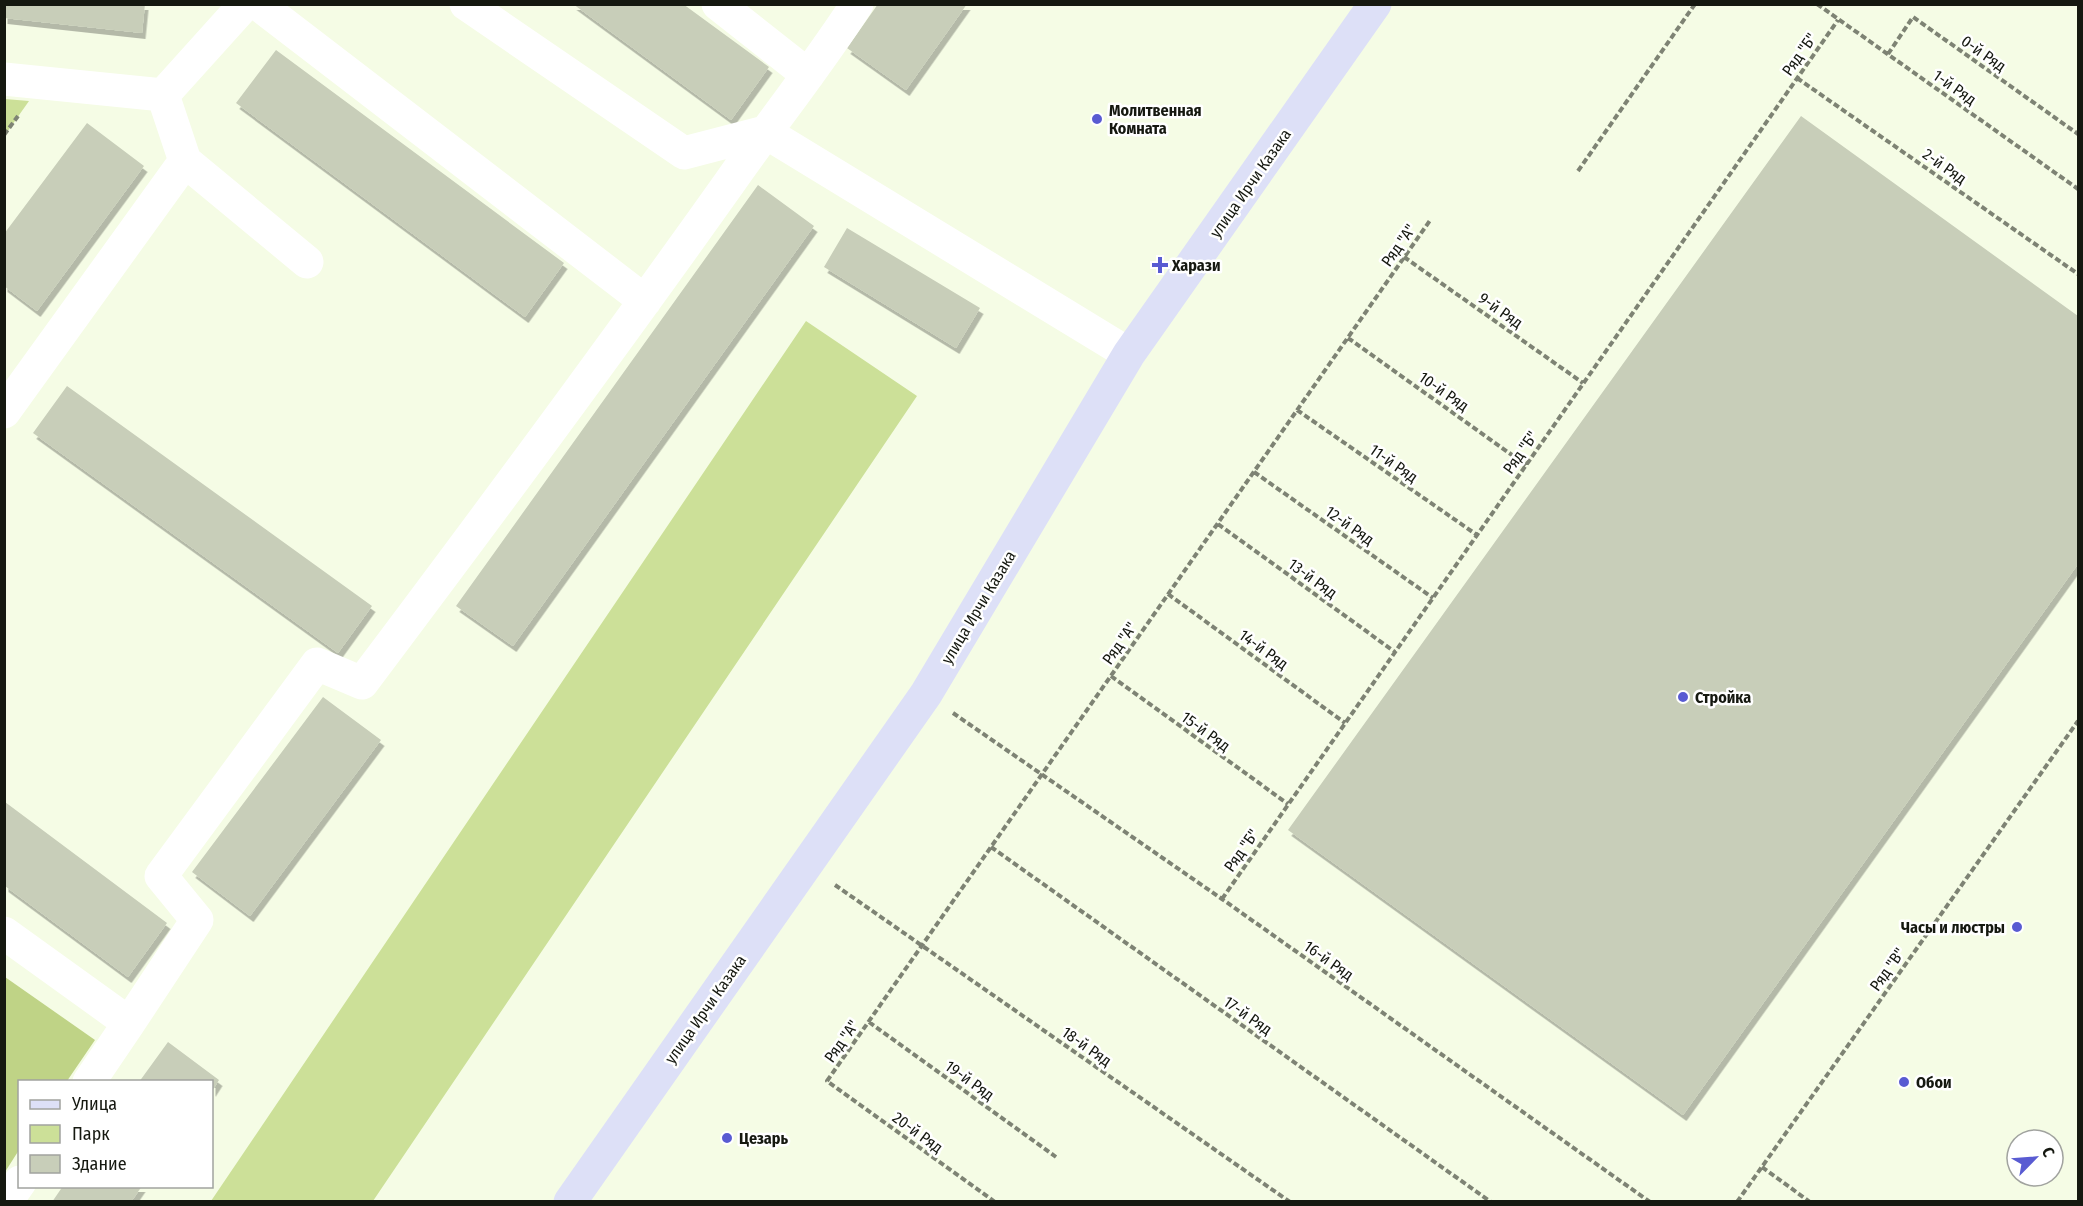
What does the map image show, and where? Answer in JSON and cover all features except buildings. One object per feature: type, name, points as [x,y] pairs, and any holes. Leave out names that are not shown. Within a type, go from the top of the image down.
[{"type":"main road","name":"улица Ирчи Казака","points":[[570,1202],[926,694],[1129,354],[1375,4]]},
{"type":"street","points":[[163,95],[245,4]]},
{"type":"street","points":[[258,4],[645,301]]},
{"type":"street","points":[[466,4],[684,153],[765,132],[1129,354]]},
{"type":"street","points":[[718,4],[808,75]]},
{"type":"street","points":[[90,1080],[197,920],[162,876],[317,664],[362,683],[645,301],[765,132],[825,53],[857,4]]},
{"type":"street","points":[[4,79],[163,95]]},
{"type":"street","points":[[163,95],[185,161],[307,262]]},
{"type":"street","points":[[4,412],[185,161]]},
{"type":"street","points":[[4,933],[129,1023]]},
{"type":"street","points":[[6,1202],[18,1185]]},
{"type":"path","points":[[1578,171],[1695,4]]},
{"type":"path","name":"1-й Ряд","points":[[1817,4],[2079,189]]},
{"type":"path","name":"0-й Ряд","points":[[1888,54],[1913,17],[2079,134]]},
{"type":"path","name":"Ряд \"Б\"","points":[[1222,899],[1838,20]]},
{"type":"path","name":"2-й Ряд","points":[[1797,78],[2079,274]]},
{"type":"path","name":"Ряд \"А\"","points":[[827,1081],[1431,219]]},
{"type":"path","name":"9-й Ряд","points":[[1404,257],[1583,383]]},
{"type":"path","name":"10-й Ряд","points":[[1348,338],[1526,465]]},
{"type":"path","name":"11-й Ряд","points":[[1297,410],[1477,535]]},
{"type":"path","name":"12-й Ряд","points":[[1254,472],[1433,598]]},
{"type":"path","name":"13-й Ряд","points":[[1218,524],[1395,652]]},
{"type":"path","name":"14-й Ряд","points":[[1168,594],[1345,723]]},
{"type":"path","name":"15-й Ряд","points":[[1111,676],[1288,804]]},
{"type":"path","name":"16-й Ряд","points":[[926,694],[1222,899],[1650,1202]]},
{"type":"path","name":"Ряд \"В\"","points":[[1737,1202],[2079,721]]},
{"type":"path","name":"17-й Ряд","points":[[991,847],[1491,1202]]},
{"type":"path","name":"18-й Ряд","points":[[807,865],[1290,1202]]},
{"type":"path","name":"19-й Ряд","points":[[869,1022],[1056,1157]]},
{"type":"path","name":"20-й Ряд","points":[[827,1081],[995,1202]]},
{"type":"path","points":[[1762,1167],[1810,1202]]},
{"type":"green space","points":[[4,99],[29,101],[5,135]]},
{"type":"green space","points":[[806,321],[917,396],[373,1201],[211,1201]]},
{"type":"green space","points":[[5,977],[95,1040],[68,1080],[18,1080],[18,1152],[5,1172]]},
{"type":"place","name":"Молитвенная Комната","points":[[1097,119]]},
{"type":"place","name":"Харази","points":[[1160,265]]},
{"type":"place","name":"Стройка","points":[[1683,697]]},
{"type":"place","name":"Часы и люстры","points":[[2017,927]]},
{"type":"place","name":"Обои","points":[[1904,1082]]},
{"type":"place","name":"Цезарь","points":[[727,1138]]}]
